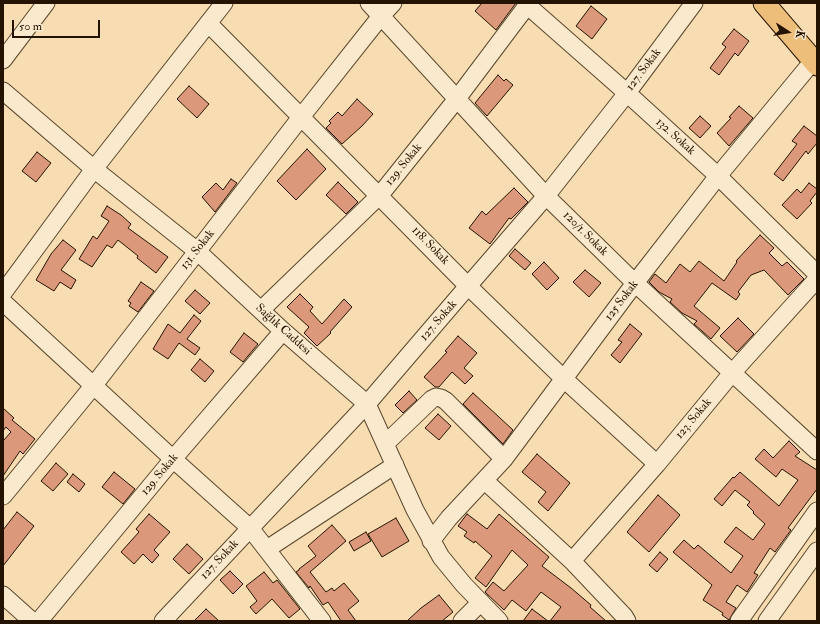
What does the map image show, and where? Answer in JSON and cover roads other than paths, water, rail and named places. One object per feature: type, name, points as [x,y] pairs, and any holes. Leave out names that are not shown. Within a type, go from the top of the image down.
[{"type":"main road","points":[[764,3],[815,63]]},
{"type":"street","points":[[3,60],[46,3]]},
{"type":"street","points":[[3,293],[94,168],[224,3]]},
{"type":"street","name":"120/1. Sokak","points":[[368,3],[546,196],[635,283],[817,451]]},
{"type":"street","name":"131. Sokak","points":[[3,496],[94,385],[301,117],[393,3]]},
{"type":"street","name":"127. Sokak","points":[[163,621],[367,404],[546,196],[627,93],[694,3]]},
{"type":"street","name":"132. Sokak","points":[[528,4],[718,176],[817,274]]},
{"type":"street","name":"129. Sokak","points":[[261,310],[380,196],[456,100],[528,4]]},
{"type":"street","name":"118. Sokak","points":[[208,23],[468,286],[564,379],[657,464]]},
{"type":"street","name":"125 Sokak","points":[[431,541],[449,518],[504,459],[635,283],[718,176],[815,63]]},
{"type":"street","name":"Sağlık Caddesi","points":[[3,91],[94,168],[197,251],[283,331],[367,404],[415,510],[431,541],[451,571],[499,621]]},
{"type":"street","name":"123. Sokak","points":[[572,561],[657,464],[732,373],[817,279]]},
{"type":"street","points":[[3,302],[250,528],[322,621]]},
{"type":"street","name":"129. Sokak","points":[[39,621],[173,459],[283,331]]},
{"type":"street","points":[[385,444],[432,399],[436,397],[446,401],[504,459]]},
{"type":"street","points":[[267,549],[395,465]]},
{"type":"street","points":[[485,480],[572,561],[627,621]]},
{"type":"street","points":[[739,621],[817,511]]},
{"type":"street","points":[[767,621],[817,552]]},
{"type":"street","points":[[3,596],[32,621]]},
{"type":"street","points":[[462,621],[480,602]]}]
